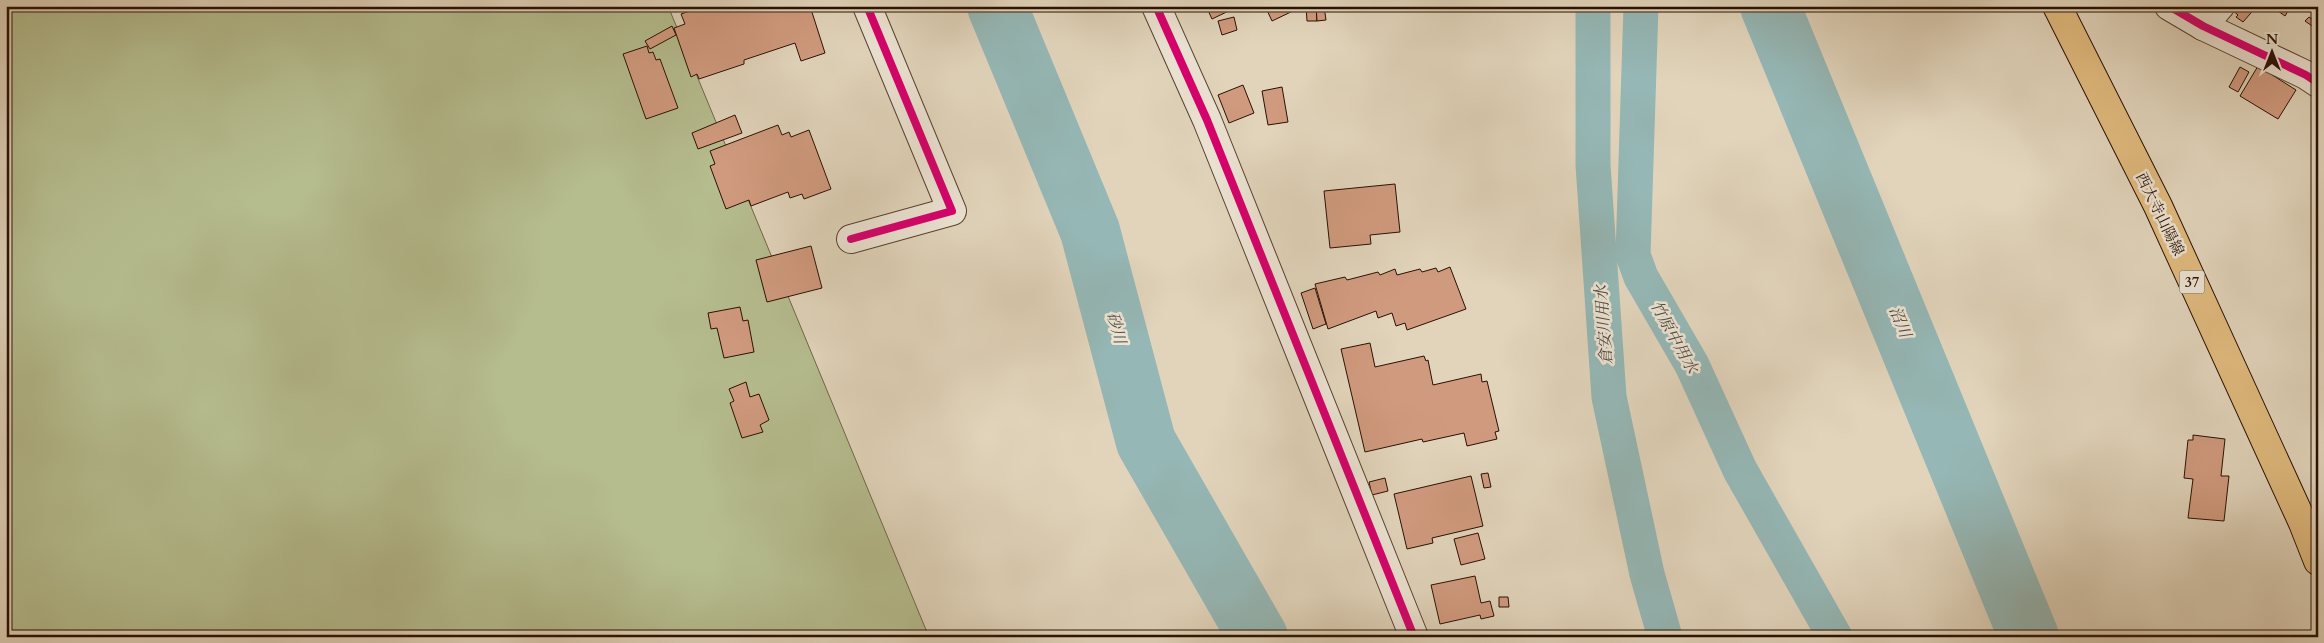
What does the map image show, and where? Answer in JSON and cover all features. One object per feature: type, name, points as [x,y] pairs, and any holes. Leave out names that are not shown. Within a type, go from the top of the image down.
[{"type":"main road","name":"西大寺山陽線","points":[[2057,6],[2158,206],[2303,523],[2318,562]]},
{"type":"street","points":[[851,239],[952,211],[867,6]]},
{"type":"street","points":[[1156,6],[1207,120],[1414,637]]},
{"type":"street","points":[[2169,6],[2211,16],[2318,83]]},
{"type":"green space","points":[[6,6],[668,6],[929,637],[6,637]]},
{"type":"building","points":[[705,6],[810,6],[825,53],[801,61],[795,43],[744,60],[744,64],[699,79],[697,74],[691,77],[674,28],[685,24],[681,14]]},
{"type":"building","points":[[1206,6],[1239,6],[1212,19]]},
{"type":"building","points":[[1265,6],[1293,6],[1295,10],[1272,21]]},
{"type":"building","points":[[1306,6],[1316,6],[1317,21],[1307,21]]},
{"type":"building","points":[[1316,6],[1324,6],[1326,20],[1317,21]]},
{"type":"building","points":[[2231,6],[2257,6],[2243,22],[2236,17],[2238,15],[2230,8]]},
{"type":"building","points":[[2271,6],[2291,6],[2285,16]]},
{"type":"building","points":[[1234,17],[1237,30],[1222,35],[1218,21]]},
{"type":"building","points":[[2309,17],[2318,23],[2315,28],[2305,21]]},
{"type":"building","points":[[672,26],[676,35],[650,49],[645,41]]},
{"type":"building","points":[[647,46],[649,53],[653,52],[656,60],[660,59],[678,108],[646,119],[623,54]]},
{"type":"building","points":[[2258,66],[2296,90],[2278,119],[2240,96]]},
{"type":"building","points":[[2240,67],[2249,72],[2238,92],[2229,87]]},
{"type":"building","points":[[1243,85],[1254,113],[1229,123],[1218,95]]},
{"type":"building","points":[[1282,87],[1288,122],[1268,125],[1262,91]]},
{"type":"building","points":[[735,115],[742,133],[698,149],[692,133]]},
{"type":"building","points":[[778,125],[782,135],[789,132],[791,137],[809,130],[831,189],[804,199],[802,194],[790,198],[788,192],[751,206],[749,200],[726,209],[710,166],[715,164],[710,151]]},
{"type":"building","points":[[1395,184],[1400,232],[1370,235],[1371,244],[1330,248],[1324,191]]},
{"type":"building","points":[[811,246],[822,288],[767,302],[756,260]]},
{"type":"building","points":[[1450,267],[1466,309],[1407,330],[1405,323],[1396,326],[1392,313],[1378,318],[1376,311],[1328,329],[1315,284],[1345,277],[1347,280],[1378,272],[1380,275],[1395,269],[1397,275],[1420,269],[1422,272],[1436,268],[1438,272]]},
{"type":"building","points":[[1315,288],[1326,324],[1313,329],[1301,293]]},
{"type":"building","points":[[740,307],[743,321],[748,320],[754,352],[724,358],[717,328],[711,329],[708,313]]},
{"type":"building","points":[[1370,343],[1375,367],[1424,356],[1426,361],[1428,360],[1433,385],[1481,374],[1482,382],[1487,381],[1499,431],[1495,432],[1497,439],[1467,446],[1464,433],[1423,442],[1422,439],[1365,452],[1341,349]]},
{"type":"building","points":[[746,382],[750,397],[759,394],[769,420],[760,425],[763,432],[742,438],[730,403],[734,401],[729,389]]},
{"type":"building","points":[[2193,435],[2225,439],[2221,476],[2229,476],[2224,521],[2188,518],[2193,479],[2184,478],[2188,440],[2193,440]]},
{"type":"building","points":[[1488,473],[1491,487],[1484,488],[1481,474]]},
{"type":"building","points":[[1471,476],[1483,526],[1432,538],[1433,543],[1407,549],[1394,494]]},
{"type":"building","points":[[1385,478],[1388,491],[1372,495],[1369,482]]},
{"type":"building","points":[[1478,533],[1485,559],[1461,565],[1454,539]]},
{"type":"building","points":[[1475,576],[1481,603],[1490,601],[1494,616],[1481,619],[1480,615],[1440,624],[1431,585]]},
{"type":"building","points":[[1499,597],[1508,597],[1509,607],[1499,607]]},
{"type":"waterway","name":"砂川","points":[[997,6],[1090,231],[1146,442],[1258,637]]},
{"type":"waterway","name":"倉安川用水","points":[[1593,6],[1593,165],[1609,397],[1647,574],[1665,637]]},
{"type":"waterway","name":"竹原中用水","points":[[1641,6],[1633,255],[1641,277],[1692,365],[1740,470],[1835,637]]},
{"type":"waterway","name":"沼川","points":[[1770,6],[2029,637]]},
{"type":"cycle path","points":[[851,239],[952,211],[867,6]]},
{"type":"cycle path","points":[[1156,6],[1207,120],[1414,637]]},
{"type":"cycle path","points":[[2169,6],[2203,26],[2306,75],[2318,83]]}]
